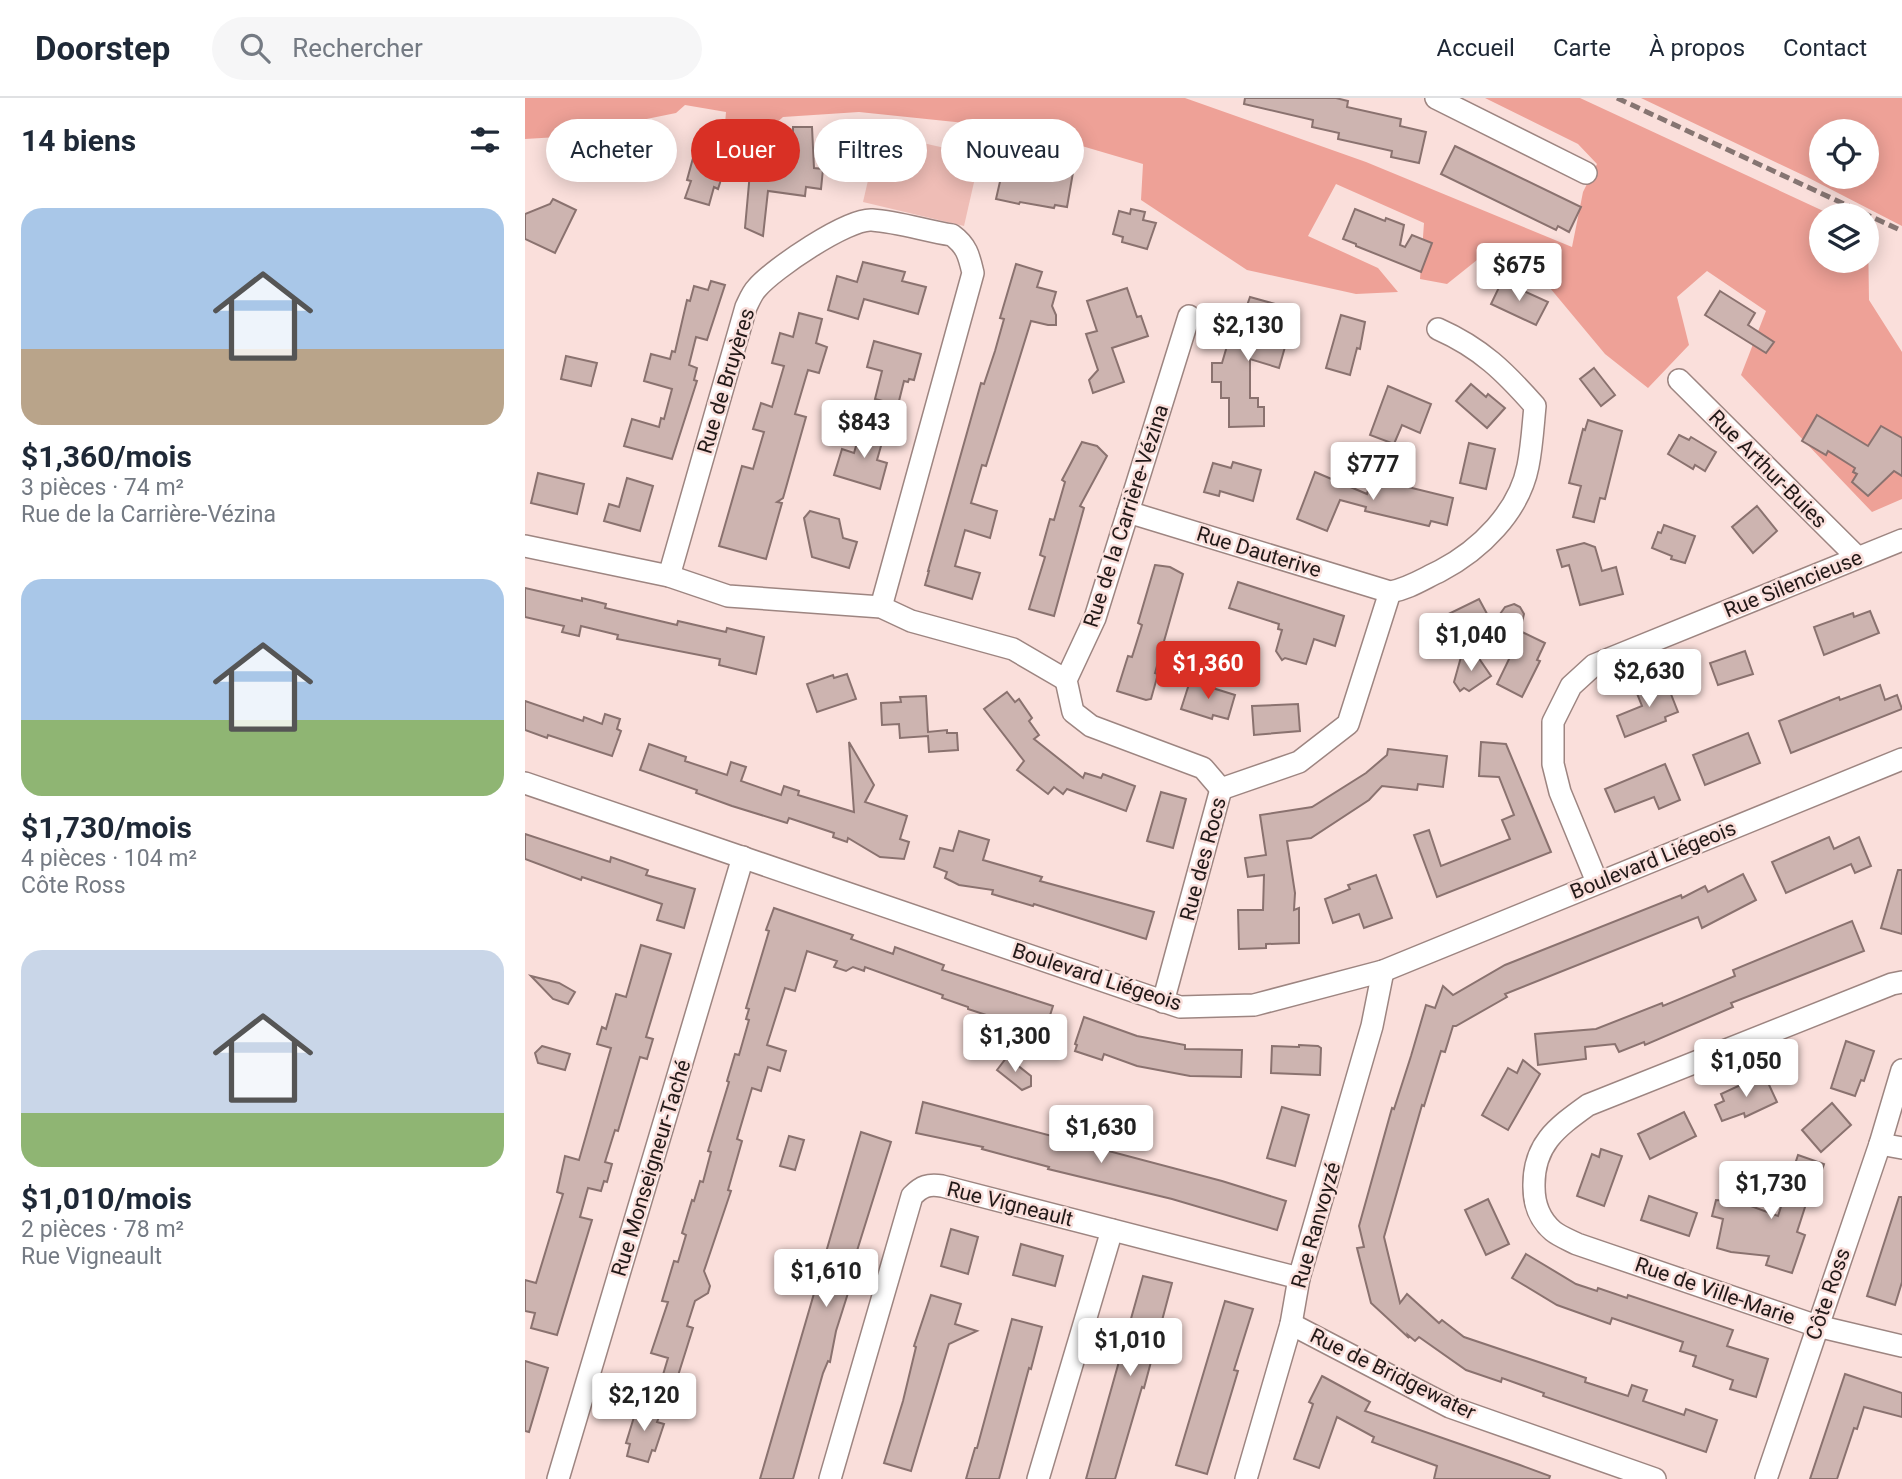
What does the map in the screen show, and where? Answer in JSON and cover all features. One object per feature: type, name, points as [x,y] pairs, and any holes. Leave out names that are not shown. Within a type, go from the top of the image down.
[{"type":"street","points":[[1436,98],[1586,173]]},
{"type":"street","name":"Rue de Bruyères","points":[[669,576],[746,307],[756,289],[767,278],[821,240],[851,223],[870,220],[952,235],[962,243],[969,255],[973,273],[881,607]]},
{"type":"street","name":"Rue de la Carrière-Vézina","points":[[1066,680],[1095,618],[1189,316]]},
{"type":"street","points":[[1390,592],[1403,590],[1452,564],[1492,533],[1512,505],[1528,468],[1535,406],[1504,371],[1460,339],[1438,330]]},
{"type":"street","name":"Rue Arthur-Buies","points":[[1679,380],[1857,557]]},
{"type":"street","name":"Rue Dauterive","points":[[1128,512],[1390,592]]},
{"type":"street","name":"Rue Silencieuse","points":[[1597,882],[1560,792],[1553,764],[1553,722],[1571,687],[1594,665],[1902,540]]},
{"type":"street","points":[[525,546],[669,576],[728,596],[881,607],[911,621],[1013,649],[1066,680],[1073,712],[1091,726],[1203,768],[1221,789]]},
{"type":"street","name":"Rue des Rocs","points":[[1163,1002],[1221,789],[1299,762],[1348,724],[1390,592]]},
{"type":"street","name":"Boulevard Liégeois","points":[[525,783],[1180,1007],[1254,1005],[1383,971],[1902,759]]},
{"type":"street","name":"Rue Monseigneur-Taché","points":[[558,1479],[743,857]]},
{"type":"street","name":"Rue Ranvoyzé","points":[[1246,1479],[1291,1324],[1299,1278],[1369,1039],[1383,971]]},
{"type":"street","name":"Rue de Ville-Marie","points":[[1902,982],[1588,1105],[1552,1135],[1538,1153],[1534,1174],[1534,1197],[1538,1214],[1553,1231],[1577,1244],[1817,1326],[1902,1346]]},
{"type":"street","name":"Côte Ross","points":[[1766,1479],[1880,1144],[1902,1070]]},
{"type":"street","points":[[1880,1144],[1902,1148]]},
{"type":"street","name":"Rue Vigneault","points":[[831,1479],[912,1196],[921,1187],[930,1184],[942,1186],[1299,1278]]},
{"type":"street","points":[[1038,1479],[1112,1230]]},
{"type":"street","name":"Rue de Bridgewater","points":[[1291,1324],[1450,1407],[1655,1479]]},
{"type":"shaded area","points":[[525,98],[1185,98],[1366,162],[1572,247],[1583,192],[1597,164],[1578,144],[1485,98],[1580,98],[1809,204],[1809,273],[1869,273],[1869,300],[1902,352],[1902,499],[1872,512],[1741,375],[1766,311],[1707,271],[1677,297],[1689,345],[1648,388],[1605,354],[1550,288],[1477,260],[1447,284],[1420,279],[1424,223],[1336,184],[1308,236],[1378,268],[1398,292],[1356,294],[1247,270],[1141,200],[1143,164],[1084,147],[1084,119],[941,120],[859,112],[781,119],[725,119],[726,112],[685,105],[676,113],[646,119],[546,119],[546,138],[525,139]]},
{"type":"shaded area","points":[[1641,98],[1902,98],[1902,226],[1879,214],[1879,203],[1857,203],[1830,189],[1879,189],[1879,119],[1809,119],[1809,178]]},
{"type":"shaded area","points":[[927,144],[941,147],[941,182],[974,182],[964,226],[863,202],[868,182],[927,182]]},
{"type":"building","points":[[1245,98],[1336,98],[1348,101],[1347,107],[1401,119],[1400,126],[1426,132],[1419,163],[1391,157],[1392,151],[1338,139],[1339,133],[1312,127],[1313,120],[1244,104]]},
{"type":"building","points":[[800,127],[812,127],[814,182],[822,182],[821,189],[806,187],[805,196],[768,191],[763,236],[745,228],[749,182],[800,182]]},
{"type":"building","points":[[1455,146],[1581,207],[1569,232],[1558,226],[1556,230],[1441,174]]},
{"type":"building","points":[[691,165],[691,181],[687,180]]},
{"type":"building","points":[[691,181],[720,182],[718,189],[714,187],[709,205],[685,198]]},
{"type":"building","points":[[1000,182],[1071,182],[1067,207],[1055,205],[1054,208],[996,199]]},
{"type":"building","points":[[553,199],[576,210],[555,253],[525,239],[525,214],[550,204]]},
{"type":"building","points":[[1131,209],[1145,212],[1143,220],[1156,223],[1147,249],[1122,242],[1123,237],[1113,234],[1119,211],[1130,214]]},
{"type":"building","points":[[1355,209],[1404,225],[1400,245],[1405,247],[1412,235],[1432,243],[1421,272],[1343,239]]},
{"type":"building","points":[[863,262],[905,272],[902,281],[926,287],[918,314],[864,299],[858,319],[828,310],[837,276],[857,282]]},
{"type":"building","points":[[1016,264],[1042,272],[1037,287],[1056,292],[1052,306],[1056,325],[1031,321],[986,466],[982,465],[971,503],[997,511],[990,538],[965,530],[955,566],[980,573],[972,599],[925,585],[981,383],[984,384],[995,351],[1004,319],[1000,318]]},
{"type":"building","points":[[711,281],[725,285],[707,340],[696,337],[689,365],[697,368],[694,380],[697,381],[672,459],[624,446],[632,419],[659,427],[661,418],[664,419],[672,389],[644,381],[651,354],[670,359],[672,351],[675,352],[687,300],[690,301],[694,286],[708,290]]},
{"type":"building","points":[[1502,281],[1548,302],[1536,325],[1491,304]]},
{"type":"building","points":[[1127,288],[1137,317],[1141,316],[1148,336],[1112,348],[1124,382],[1093,393],[1089,380],[1098,370],[1086,334],[1097,331],[1087,301]]},
{"type":"building","points":[[1720,291],[1755,313],[1748,325],[1774,342],[1766,353],[1705,315]]},
{"type":"building","points":[[1250,297],[1275,304],[1267,332],[1285,338],[1282,346],[1285,347],[1279,368],[1250,359],[1250,398],[1258,398],[1258,407],[1264,407],[1264,426],[1229,427],[1229,398],[1221,398],[1221,382],[1212,382],[1212,363],[1222,363]]},
{"type":"building","points":[[799,313],[822,319],[816,343],[827,347],[819,373],[808,370],[795,414],[806,417],[783,498],[777,502],[782,503],[766,559],[719,546],[742,466],[753,469],[764,432],[753,429],[761,403],[772,407],[784,366],[772,363],[780,333],[793,337]]},
{"type":"building","points":[[1341,315],[1365,322],[1360,349],[1357,348],[1350,375],[1326,368]]},
{"type":"building","points":[[874,341],[921,354],[914,380],[904,381],[898,405],[875,399],[882,371],[867,367]]},
{"type":"building","points":[[566,356],[597,363],[591,386],[561,379]]},
{"type":"building","points":[[1594,368],[1615,395],[1601,406],[1580,379]]},
{"type":"building","points":[[1471,384],[1505,408],[1487,428],[1456,401]]},
{"type":"building","points":[[1388,386],[1431,404],[1420,433],[1402,425],[1394,444],[1370,435]]},
{"type":"building","points":[[1817,415],[1868,446],[1881,426],[1902,438],[1902,476],[1894,471],[1868,496],[1852,482],[1857,474],[1853,472],[1855,468],[1828,451],[1826,455],[1802,441]]},
{"type":"building","points":[[1588,420],[1622,431],[1605,499],[1600,498],[1594,522],[1573,517],[1581,486],[1569,483],[1583,429],[1585,430]]},
{"type":"building","points":[[862,425],[885,432],[877,460],[887,463],[880,489],[834,475],[842,449],[854,453]]},
{"type":"building","points":[[1679,435],[1689,440],[1691,437],[1716,452],[1705,471],[1695,465],[1693,469],[1668,454]]},
{"type":"building","points":[[1082,442],[1097,446],[1107,456],[1080,506],[1084,508],[1054,616],[1029,609],[1045,557],[1040,555],[1050,519],[1054,520],[1065,482],[1062,480]]},
{"type":"building","points":[[1469,443],[1495,449],[1486,489],[1460,483]]},
{"type":"building","points":[[1233,462],[1261,470],[1253,501],[1220,491],[1219,496],[1204,492],[1213,463],[1231,468]]},
{"type":"building","points":[[1315,472],[1367,494],[1371,478],[1453,498],[1447,525],[1431,521],[1429,526],[1365,511],[1366,507],[1340,500],[1327,531],[1297,519]]},
{"type":"building","points":[[538,473],[584,484],[577,514],[531,503]]},
{"type":"building","points":[[627,478],[653,486],[640,531],[604,521],[609,504],[619,507]]},
{"type":"building","points":[[1757,506],[1777,531],[1753,553],[1732,527]]},
{"type":"building","points":[[810,511],[839,519],[843,538],[857,542],[849,568],[812,557],[804,518]]},
{"type":"building","points":[[1664,525],[1695,536],[1685,563],[1671,559],[1672,556],[1652,548]]},
{"type":"building","points":[[1584,543],[1595,547],[1602,571],[1616,567],[1623,594],[1580,605],[1569,565],[1562,567],[1557,550]]},
{"type":"building","points":[[1155,565],[1170,567],[1183,574],[1155,673],[1158,674],[1151,699],[1146,700],[1117,691],[1128,656],[1132,657],[1142,625],[1138,623]]},
{"type":"building","points":[[1238,582],[1344,616],[1335,646],[1314,639],[1306,664],[1285,658],[1282,660],[1276,651],[1282,630],[1278,629],[1279,624],[1229,608]]},
{"type":"building","points":[[525,588],[582,601],[582,598],[606,604],[605,608],[677,625],[678,621],[764,637],[756,674],[719,665],[720,659],[617,639],[618,635],[581,626],[579,636],[562,632],[564,626],[525,617]]},
{"type":"building","points":[[1479,599],[1492,623],[1444,649],[1441,642],[1430,648],[1421,631],[1431,625],[1430,623]]},
{"type":"building","points":[[1514,604],[1520,607],[1524,614],[1518,639],[1501,636],[1493,624],[1505,607]]},
{"type":"building","points":[[1870,611],[1879,633],[1824,655],[1814,627],[1853,613],[1854,617]]},
{"type":"building","points":[[1522,632],[1545,643],[1537,660],[1540,661],[1522,697],[1497,684]]},
{"type":"building","points":[[1745,651],[1753,674],[1718,685],[1710,663]]},
{"type":"building","points":[[1461,657],[1478,657],[1491,676],[1469,691],[1464,688],[1460,691],[1454,682]]},
{"type":"building","points":[[847,674],[856,699],[817,712],[807,684],[833,675],[834,678]]},
{"type":"building","points":[[1665,679],[1678,712],[1665,717],[1666,721],[1625,737],[1617,716],[1642,706],[1636,691]]},
{"type":"building","points":[[1190,681],[1235,695],[1228,719],[1213,715],[1212,719],[1181,709]]},
{"type":"building","points":[[1880,685],[1885,700],[1897,695],[1902,709],[1791,753],[1779,721],[1839,697],[1840,700]]},
{"type":"building","points":[[1007,692],[1015,702],[1019,699],[1032,718],[1029,721],[1039,735],[1034,739],[1083,778],[1085,773],[1101,778],[1103,774],[1135,786],[1126,811],[1067,789],[1063,794],[1054,787],[1048,794],[1017,770],[1024,761],[984,709]]},
{"type":"building","points":[[926,696],[928,732],[947,730],[947,733],[957,733],[958,750],[929,752],[928,736],[900,738],[899,724],[882,725],[881,703],[901,702],[900,697]]},
{"type":"building","points":[[525,701],[583,721],[584,717],[602,724],[605,714],[620,719],[617,729],[621,731],[612,756],[525,730]]},
{"type":"building","points":[[1298,704],[1300,731],[1254,735],[1252,706]]},
{"type":"building","points":[[1748,733],[1760,763],[1705,785],[1693,755]]},
{"type":"building","points":[[849,742],[874,785],[865,802],[907,816],[900,839],[909,842],[904,859],[880,857],[848,838],[847,842],[833,837],[834,833],[789,818],[787,823],[732,806],[696,793],[697,790],[640,770],[649,744],[686,757],[685,761],[727,775],[731,762],[746,767],[741,781],[781,795],[784,786],[799,791],[798,795],[854,812]]},
{"type":"building","points":[[1481,742],[1506,744],[1551,852],[1437,897],[1414,835],[1429,830],[1441,866],[1510,839],[1502,820],[1514,815],[1499,777],[1479,776]]},
{"type":"building","points":[[1388,749],[1447,756],[1443,787],[1418,784],[1417,790],[1382,786],[1369,800],[1311,838],[1287,841],[1295,893],[1294,910],[1299,908],[1299,943],[1266,944],[1266,948],[1239,949],[1238,910],[1263,910],[1264,875],[1248,877],[1245,858],[1266,855],[1260,815],[1312,807],[1366,773],[1387,755]]},
{"type":"building","points":[[1665,764],[1680,800],[1659,809],[1654,797],[1615,812],[1605,789]]},
{"type":"building","points":[[1161,792],[1186,799],[1173,848],[1147,841]]},
{"type":"building","points":[[959,831],[989,840],[983,860],[1042,877],[1040,881],[1154,912],[1146,939],[1034,904],[1033,906],[992,894],[993,890],[959,885],[945,878],[947,872],[934,867],[940,848],[953,851]]},
{"type":"building","points":[[525,834],[610,862],[611,857],[648,870],[646,875],[695,889],[684,928],[657,920],[662,904],[582,877],[581,880],[525,859]]},
{"type":"building","points":[[1829,837],[1834,849],[1859,837],[1871,866],[1855,873],[1851,864],[1786,893],[1772,862]]},
{"type":"building","points":[[1898,870],[1902,870],[1902,934],[1881,928]]},
{"type":"building","points":[[1743,874],[1756,900],[1702,928],[1698,917],[1505,994],[1507,997],[1453,1026],[1445,1052],[1441,1051],[1424,1106],[1422,1105],[1384,1237],[1400,1303],[1407,1294],[1439,1323],[1442,1320],[1464,1337],[1586,1378],[1585,1382],[1628,1396],[1632,1385],[1647,1390],[1643,1401],[1684,1415],[1686,1409],[1717,1420],[1706,1452],[1543,1396],[1544,1393],[1502,1378],[1501,1382],[1466,1370],[1419,1337],[1415,1341],[1408,1335],[1409,1338],[1371,1303],[1357,1248],[1364,1247],[1359,1226],[1392,1108],[1394,1109],[1426,1005],[1435,1008],[1443,986],[1453,995],[1505,965],[1681,895],[1682,898],[1705,886],[1708,892]]},
{"type":"building","points":[[1376,875],[1392,918],[1364,928],[1359,914],[1333,923],[1325,899],[1350,889],[1348,885]]},
{"type":"building","points":[[774,908],[853,935],[851,939],[893,954],[895,947],[944,965],[942,970],[1053,1006],[1044,1034],[968,1009],[942,998],[943,995],[865,967],[864,971],[853,967],[846,971],[834,967],[837,961],[807,951],[795,991],[785,988],[767,1045],[786,1051],[780,1071],[768,1067],[761,1091],[752,1088],[737,1139],[742,1141],[728,1190],[731,1191],[704,1271],[710,1286],[708,1293],[695,1301],[687,1326],[693,1328],[676,1382],[662,1378],[668,1358],[651,1353],[668,1302],[662,1301],[674,1261],[678,1262],[686,1235],[682,1233],[692,1200],[694,1201],[700,1181],[703,1182],[711,1152],[708,1151],[729,1082],[727,1081],[735,1054],[739,1055],[749,1020],[746,1019],[749,1009],[746,1008]]},
{"type":"building","points":[[1852,921],[1864,951],[1731,1003],[1733,1007],[1645,1045],[1644,1042],[1619,1052],[1615,1044],[1585,1047],[1586,1059],[1538,1065],[1535,1034],[1596,1029],[1662,1003],[1663,1006],[1735,976],[1733,970]]},
{"type":"building","points":[[641,945],[671,954],[646,1037],[653,1039],[647,1059],[640,1057],[618,1131],[615,1130],[605,1162],[612,1164],[607,1182],[604,1181],[601,1191],[588,1188],[580,1217],[592,1220],[557,1335],[531,1328],[535,1313],[525,1311],[525,1280],[536,1283],[563,1194],[557,1192],[565,1156],[579,1160],[611,1048],[597,1044],[602,1027],[606,1029],[616,994],[626,997]]},
{"type":"building","points":[[531,976],[559,983],[575,992],[568,1004],[553,999]]},
{"type":"building","points":[[1084,1017],[1137,1036],[1185,1045],[1185,1049],[1242,1050],[1241,1077],[1190,1076],[1137,1066],[1104,1054],[1102,1060],[1075,1051]]},
{"type":"building","points":[[1846,1041],[1874,1051],[1864,1081],[1861,1080],[1855,1096],[1831,1088]]},
{"type":"building","points":[[1299,1045],[1321,1048],[1320,1075],[1271,1073],[1272,1046]]},
{"type":"building","points":[[542,1046],[570,1054],[565,1070],[538,1063],[535,1053]]},
{"type":"building","points":[[1007,1057],[1031,1076],[1031,1086],[1022,1090],[997,1070]]},
{"type":"building","points":[[1523,1060],[1540,1074],[1508,1130],[1482,1115],[1508,1068],[1517,1073]]},
{"type":"building","points":[[1764,1074],[1777,1102],[1745,1117],[1744,1113],[1722,1121],[1715,1105],[1724,1101],[1721,1094]]},
{"type":"building","points":[[923,1102],[1222,1181],[1286,1201],[1277,1230],[1172,1199],[1048,1169],[1049,1167],[982,1149],[983,1147],[916,1133]]},
{"type":"building","points":[[1832,1103],[1851,1125],[1821,1152],[1802,1130]]},
{"type":"building","points":[[1282,1107],[1309,1115],[1295,1166],[1267,1158]]},
{"type":"building","points":[[1684,1112],[1696,1136],[1650,1159],[1638,1134]]},
{"type":"building","points":[[861,1132],[891,1142],[851,1270],[855,1271],[836,1331],[830,1362],[828,1361],[823,1373],[793,1479],[760,1479]]},
{"type":"building","points":[[789,1136],[804,1140],[795,1170],[780,1166]]},
{"type":"building","points":[[1601,1149],[1622,1156],[1604,1206],[1577,1196],[1592,1154],[1599,1157]]},
{"type":"building","points":[[1798,1155],[1824,1164],[1811,1202],[1807,1201],[1797,1232],[1805,1235],[1792,1273],[1766,1265],[1769,1256],[1717,1248],[1723,1219],[1712,1216],[1716,1200],[1740,1202],[1778,1216]]},
{"type":"building","points":[[1649,1196],[1697,1213],[1689,1236],[1641,1220]]},
{"type":"building","points":[[1899,1197],[1902,1197],[1902,1282],[1895,1305],[1867,1296]]},
{"type":"building","points":[[1488,1199],[1509,1244],[1486,1255],[1465,1210]]},
{"type":"building","points":[[951,1229],[978,1237],[968,1274],[941,1266]]},
{"type":"building","points":[[1021,1244],[1063,1256],[1055,1286],[1013,1275]]},
{"type":"building","points":[[1526,1254],[1576,1284],[1627,1298],[1628,1295],[1733,1330],[1727,1346],[1768,1359],[1756,1397],[1730,1389],[1733,1380],[1693,1366],[1696,1356],[1680,1351],[1683,1342],[1612,1318],[1610,1324],[1557,1305],[1512,1278]]},
{"type":"building","points":[[1143,1276],[1172,1283],[1144,1388],[1142,1387],[1115,1479],[1086,1479]]},
{"type":"building","points":[[931,1295],[961,1304],[955,1324],[977,1331],[949,1344],[911,1471],[884,1463],[903,1401],[916,1347],[914,1346]]},
{"type":"building","points":[[1225,1301],[1253,1309],[1234,1370],[1238,1371],[1207,1474],[1176,1465]]},
{"type":"building","points":[[1012,1319],[1042,1327],[1031,1369],[1029,1368],[999,1479],[966,1479],[977,1448]]},
{"type":"building","points":[[525,1361],[548,1368],[529,1432],[525,1431]]},
{"type":"building","points":[[1845,1374],[1902,1393],[1902,1417],[1864,1407],[1837,1479],[1810,1479]]},
{"type":"building","points":[[1322,1376],[1370,1402],[1365,1411],[1550,1476],[1549,1479],[1434,1479],[1437,1466],[1372,1442],[1374,1437],[1337,1417],[1319,1468],[1294,1459],[1313,1404],[1309,1402]]},
{"type":"building","points":[[638,1404],[661,1412],[657,1422],[664,1424],[655,1451],[652,1450],[648,1462],[627,1456],[630,1444],[626,1443]]},
{"type":"railway","points":[[1617,98],[1902,231]]}]
